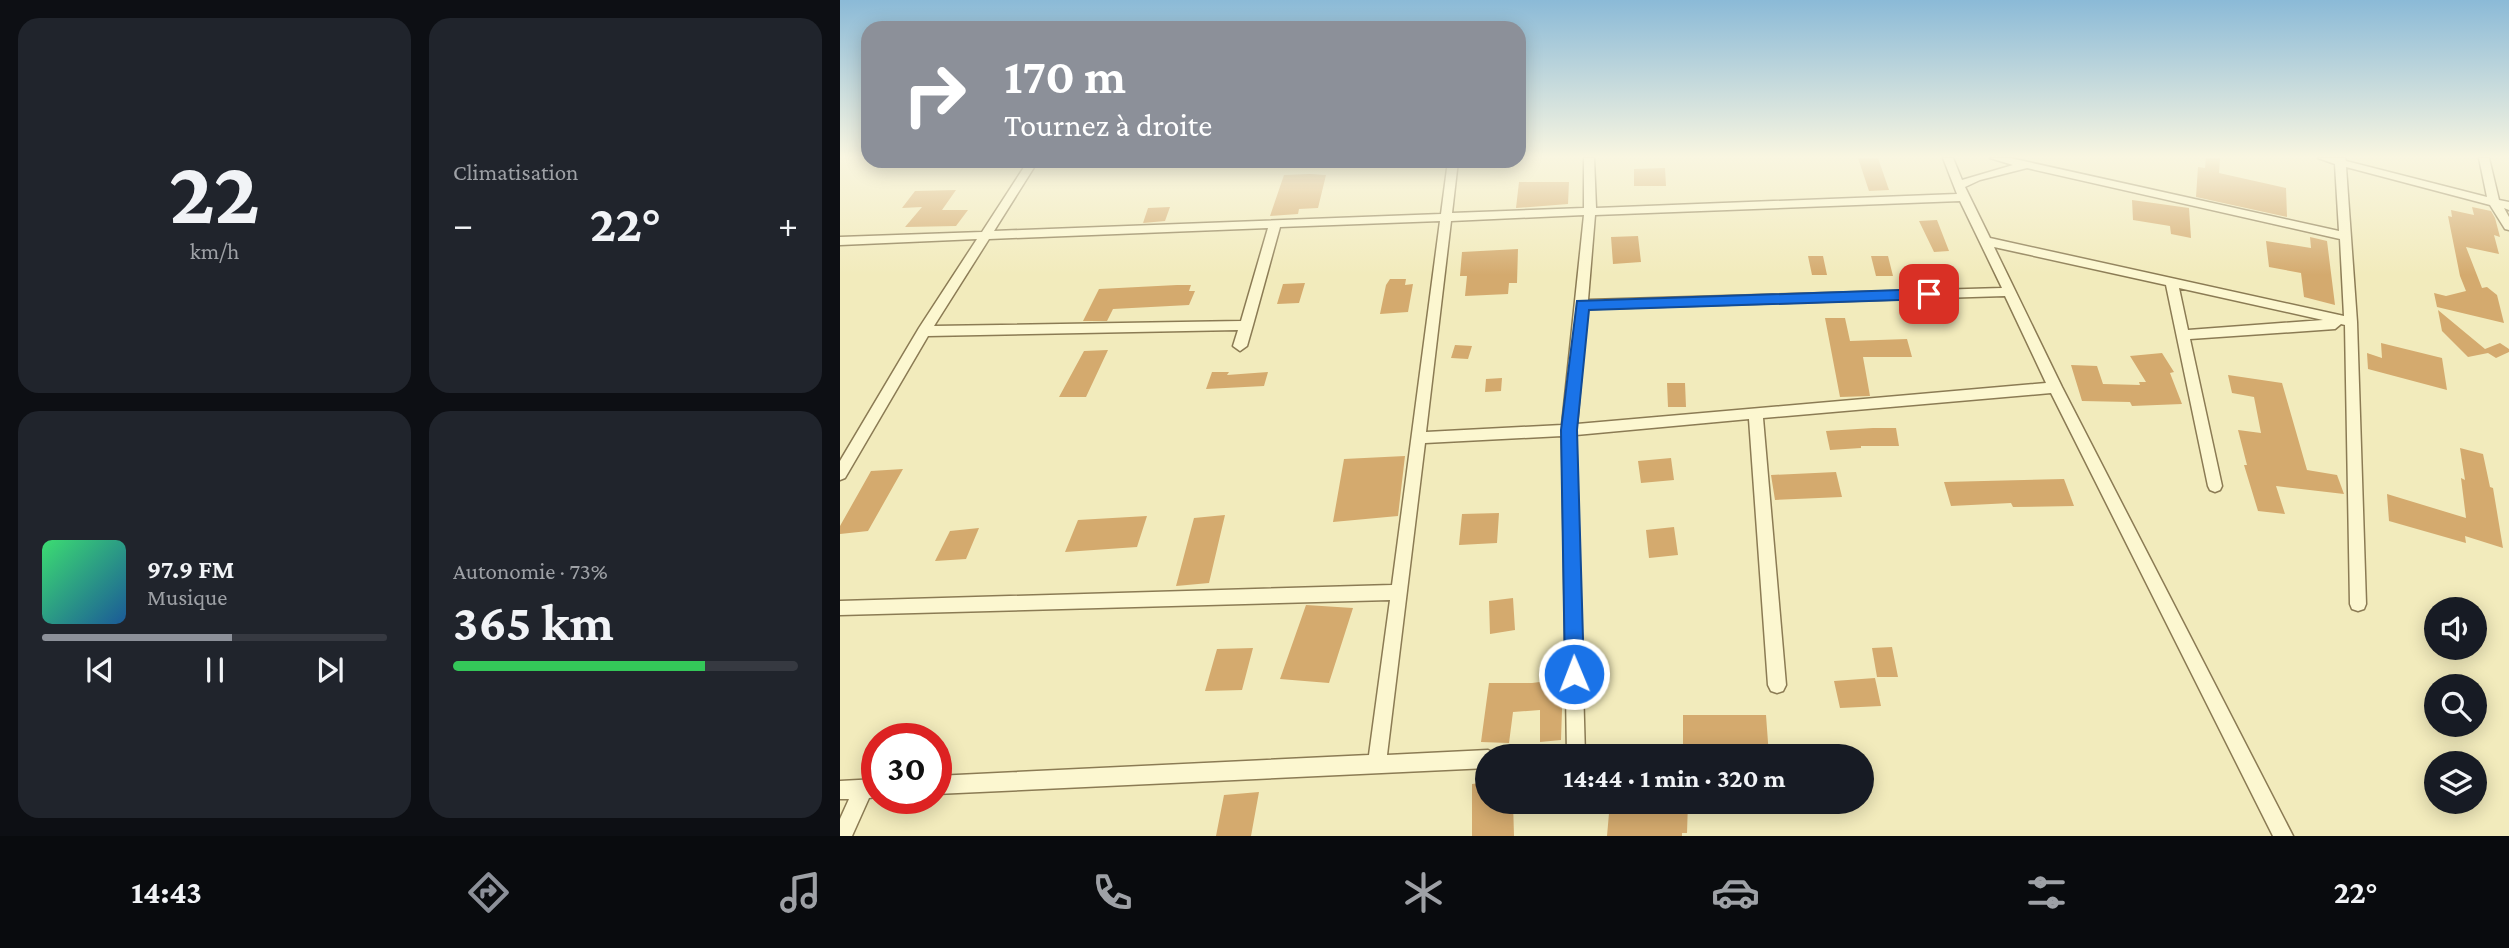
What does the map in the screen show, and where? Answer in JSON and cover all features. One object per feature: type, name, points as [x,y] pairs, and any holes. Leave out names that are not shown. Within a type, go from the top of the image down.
[{"type":"street","points":[[840,474],[925,331],[1010,197]]},
{"type":"street","points":[[1377,764],[1447,197]]},
{"type":"street","points":[[1576,744],[1569,430],[1583,305],[1590,197]]},
{"type":"street","points":[[840,241],[1590,212],[1868,197]]},
{"type":"street","points":[[1963,197],[2055,387],[2283,836]]},
{"type":"street","points":[[2169,197],[2343,236]]},
{"type":"street","points":[[2341,197],[2351,322],[2358,604]]},
{"type":"street","points":[[2476,197],[2509,206]]},
{"type":"street","points":[[2493,197],[2509,226]]},
{"type":"street","points":[[1240,346],[1275,225]]},
{"type":"street","points":[[1985,241],[2351,322]]},
{"type":"street","points":[[2172,283],[2216,486]]},
{"type":"street","points":[[1583,305],[2010,292]]},
{"type":"street","points":[[2183,335],[2351,322]]},
{"type":"street","points":[[925,331],[1247,324]]},
{"type":"street","points":[[1417,438],[1569,430],[2055,387]]},
{"type":"street","points":[[1756,414],[1777,685]]},
{"type":"street","points":[[840,608],[1399,592]]},
{"type":"street","points":[[952,784],[1475,760]]},
{"type":"street","points":[[840,790],[861,789]]},
{"type":"street","points":[[842,836],[861,803]]},
{"type":"building","points":[[910,197],[951,197],[942,210],[968,210],[956,226],[905,227],[922,207],[902,208]]},
{"type":"building","points":[[1276,197],[1321,197],[1318,208],[1299,209],[1298,214],[1270,216]]},
{"type":"building","points":[[1517,197],[1568,197],[1568,204],[1516,208]]},
{"type":"building","points":[[2196,197],[2286,197],[2287,217]]},
{"type":"building","points":[[2132,200],[2189,208],[2191,238],[2171,234],[2170,226],[2133,220]]},
{"type":"building","points":[[1170,207],[1165,221],[1143,223],[1148,208]]},
{"type":"building","points":[[2472,207],[2491,211],[2495,218],[2500,237],[2494,235],[2499,254],[2466,247],[2482,288],[2487,287],[2497,295],[2504,323],[2437,307],[2434,293],[2446,296],[2466,291],[2460,276],[2448,216],[2452,217],[2451,210],[2474,215]]},
{"type":"building","points":[[1937,220],[1949,251],[1934,252],[1919,221]]},
{"type":"building","points":[[1638,236],[1641,262],[1613,264],[1611,237]]},
{"type":"building","points":[[2310,237],[2327,241],[2335,305],[2304,297],[2301,273],[2269,267],[2266,241],[2311,248]]},
{"type":"building","points":[[1518,249],[1517,283],[1509,283],[1508,294],[1465,296],[1467,276],[1460,276],[1462,252]]},
{"type":"building","points":[[1808,256],[1823,256],[1827,275],[1812,275]]},
{"type":"building","points":[[1871,256],[1888,256],[1893,276],[1876,276]]},
{"type":"building","points":[[1390,279],[1406,279],[1405,285],[1413,284],[1408,312],[1380,314],[1386,285]]},
{"type":"building","points":[[1305,283],[1299,303],[1277,304],[1283,284]]},
{"type":"building","points":[[1191,285],[1189,291],[1195,291],[1189,305],[1113,309],[1107,321],[1083,321],[1099,289]]},
{"type":"building","points":[[2438,310],[2485,349],[2500,343],[2509,349],[2509,352],[2496,358],[2488,353],[2468,357],[2442,331]]},
{"type":"building","points":[[1825,318],[1845,318],[1850,341],[1907,339],[1912,357],[1863,357],[1870,396],[1840,397]]},
{"type":"building","points":[[2381,343],[2442,358],[2447,390],[2368,369],[2367,353],[2382,358]]},
{"type":"building","points":[[1455,345],[1472,346],[1468,359],[1451,358]]},
{"type":"building","points":[[1108,350],[1086,397],[1059,397],[1084,351]]},
{"type":"building","points":[[2162,353],[2174,372],[2170,373],[2182,404],[2132,406],[2130,402],[2082,401],[2071,365],[2097,366],[2103,384],[2140,385],[2139,382],[2146,382],[2130,356]]},
{"type":"building","points":[[1212,372],[1229,372],[1227,375],[1268,372],[1264,386],[1206,389]]},
{"type":"building","points":[[2228,375],[2282,383],[2307,470],[2337,475],[2344,494],[2276,486],[2285,514],[2258,511],[2244,465],[2247,465],[2238,430],[2261,433],[2254,397],[2232,393]]},
{"type":"building","points":[[1502,378],[1501,391],[1485,392],[1486,379]]},
{"type":"building","points":[[1667,383],[1685,383],[1686,407],[1668,407]]},
{"type":"building","points":[[1896,428],[1899,446],[1861,446],[1830,450],[1826,431]]},
{"type":"building","points":[[2460,448],[2483,454],[2490,487],[2493,488],[2503,548],[2465,536],[2466,543],[2389,521],[2387,494],[2466,518],[2461,478],[2465,480]]},
{"type":"building","points":[[1405,456],[1398,516],[1333,522],[1344,459]]},
{"type":"building","points":[[1671,458],[1674,480],[1641,483],[1638,461]]},
{"type":"building","points":[[903,469],[868,531],[840,534],[840,526],[871,471]]},
{"type":"building","points":[[1836,472],[1842,497],[1775,500],[1771,475]]},
{"type":"building","points":[[2064,479],[2074,506],[2013,507],[2011,503],[1951,506],[1944,482]]},
{"type":"building","points":[[1499,513],[1497,543],[1459,545],[1462,514]]},
{"type":"building","points":[[1225,515],[1209,583],[1176,586],[1194,518]]},
{"type":"building","points":[[1147,516],[1137,547],[1065,552],[1078,520]]},
{"type":"building","points":[[1674,527],[1678,555],[1649,558],[1646,530]]},
{"type":"building","points":[[979,528],[966,559],[935,561],[950,531]]},
{"type":"building","points":[[1513,598],[1515,630],[1490,634],[1489,601]]},
{"type":"building","points":[[1306,605],[1353,608],[1329,683],[1280,679]]},
{"type":"building","points":[[1892,647],[1898,677],[1877,677],[1872,648]]},
{"type":"building","points":[[1253,648],[1242,690],[1205,691],[1217,649]]},
{"type":"building","points":[[1875,678],[1881,706],[1840,708],[1834,681]]},
{"type":"building","points":[[1563,679],[1561,740],[1540,742],[1540,710],[1513,712],[1509,743],[1481,742],[1489,683],[1532,683]]},
{"type":"building","points":[[1683,715],[1766,715],[1768,744],[1683,744]]},
{"type":"building","points":[[1472,784],[1475,784],[1475,814],[1513,814],[1514,836],[1472,836]]},
{"type":"building","points":[[1259,792],[1251,836],[1216,836],[1224,795]]},
{"type":"building","points":[[1609,814],[1688,814],[1687,833],[1682,833],[1682,836],[1607,836]]},
{"type":"route","points":[[1574,674],[1569,430],[1583,305],[1929,294]]}]
